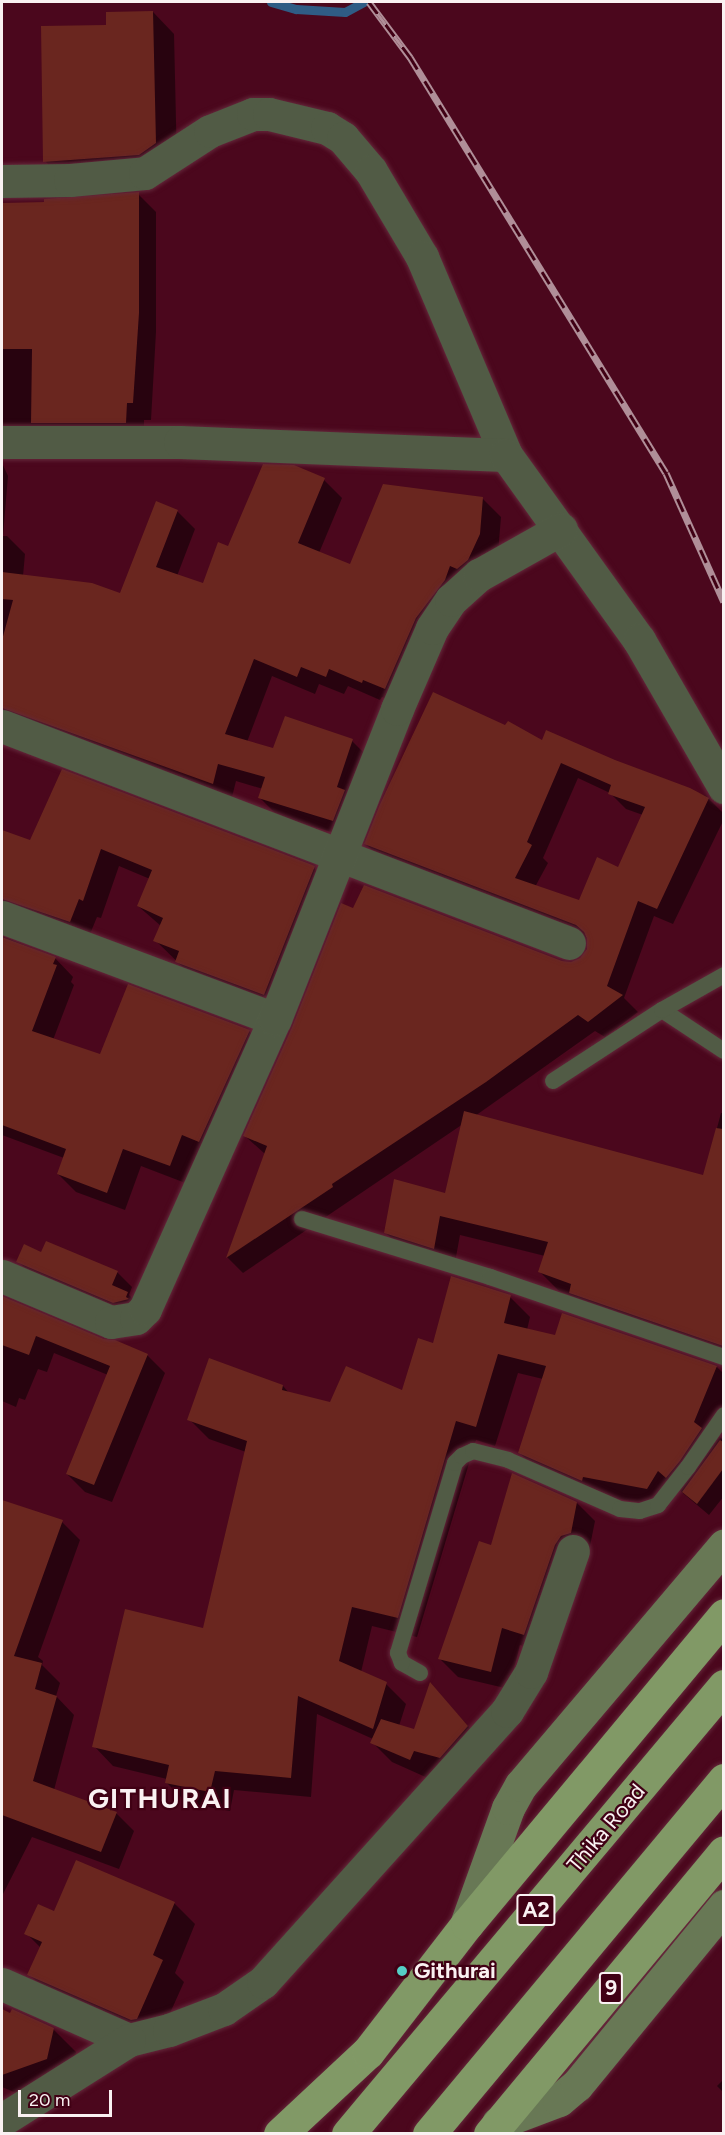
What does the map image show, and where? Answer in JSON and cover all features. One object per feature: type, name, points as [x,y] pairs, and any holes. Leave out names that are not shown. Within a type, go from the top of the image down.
[{"type":"highway","points":[[280,2133],[368,2052],[467,1924],[723,1615]]},
{"type":"highway","name":"Thika Road","points":[[348,2133],[723,1686]]},
{"type":"highway","name":"A2","points":[[429,2133],[723,1780]]},
{"type":"highway","name":"9","points":[[494,2128],[723,1852]]},
{"type":"main road","points":[[467,1924],[508,1808],[521,1785],[723,1546]]},
{"type":"main road","points":[[494,2128],[559,2100],[577,2085],[723,1906]]},
{"type":"street","points":[[2,181],[70,180],[145,173],[210,131],[253,114],[269,114],[327,128],[343,138],[371,171],[422,257],[506,455],[639,640],[723,787]]},
{"type":"street","points":[[2,442],[180,442],[506,455]]},
{"type":"street","points":[[2,1276],[111,1322],[136,1318],[150,1301],[166,1258],[220,1145],[274,1019],[397,709],[432,628],[451,600],[479,575],[561,529]]},
{"type":"street","points":[[2,726],[569,943]]},
{"type":"street","points":[[2,917],[274,1019]]},
{"type":"street","points":[[2,2120],[129,2040],[169,2030],[224,2009],[264,1982],[507,1711],[531,1672],[573,1551]]},
{"type":"street","points":[[2,1984],[129,2040]]},
{"type":"lane","points":[[554,1081],[662,1010],[723,975]]},
{"type":"lane","points":[[662,1010],[723,1051]]},
{"type":"lane","points":[[302,1219],[490,1277],[723,1357]]},
{"type":"lane","points":[[420,1673],[402,1663],[398,1653],[454,1463],[462,1456],[473,1451],[508,1460],[620,1509],[640,1510],[658,1505],[688,1467],[723,1415]]},
{"type":"building","points":[[153,11],[156,143],[139,155],[43,162],[41,26],[106,25],[106,12]]},
{"type":"building","points":[[139,192],[139,313],[133,403],[127,403],[126,423],[31,423],[32,349],[2,349],[2,203],[44,202],[44,199]]},
{"type":"building","points":[[263,464],[294,465],[325,478],[298,543],[350,564],[383,484],[483,497],[480,534],[468,560],[457,569],[450,566],[445,580],[416,618],[385,689],[363,680],[362,683],[329,669],[326,677],[301,667],[297,677],[254,659],[225,734],[273,748],[285,716],[353,739],[337,787],[345,790],[333,821],[258,798],[265,777],[218,764],[213,784],[2,708],[2,640],[13,600],[2,599],[2,572],[92,583],[120,593],[156,501],[178,510],[156,567],[203,583],[218,542],[228,546]]},
{"type":"building","points":[[433,692],[505,725],[508,721],[542,740],[546,730],[615,760],[690,788],[709,798],[657,909],[638,901],[607,986],[623,995],[588,1022],[578,1015],[486,1082],[332,1184],[333,1187],[226,1258],[267,1146],[243,1136],[292,1027],[341,903],[353,908],[364,885],[562,961],[571,962],[580,958],[587,949],[584,932],[576,925],[364,844],[380,804]],"holes":[[[561,763],[611,785],[608,794],[645,807],[618,867],[597,857],[579,900],[515,878],[532,845],[527,842]]]},
{"type":"building","points":[[62,769],[315,866],[264,995],[175,962],[179,951],[153,941],[163,918],[137,906],[152,870],[101,849],[83,901],[79,899],[70,922],[2,899],[2,830],[30,840]]},
{"type":"building","points":[[2,937],[56,957],[53,964],[57,965],[32,1031],[100,1054],[128,984],[250,1030],[199,1142],[182,1135],[170,1166],[123,1149],[107,1193],[57,1174],[66,1149],[2,1125]]},
{"type":"building","points":[[464,1111],[703,1175],[716,1128],[723,1129],[723,1346],[569,1293],[571,1284],[538,1272],[548,1242],[440,1216],[434,1249],[384,1233],[394,1179],[445,1193]]},
{"type":"building","points":[[46,1241],[118,1271],[112,1285],[128,1292],[126,1297],[129,1299],[113,1303],[16,1262],[24,1244],[41,1252]]},
{"type":"building","points":[[451,1276],[511,1295],[504,1323],[555,1335],[562,1313],[717,1366],[694,1422],[702,1428],[680,1461],[666,1478],[658,1471],[647,1489],[583,1477],[582,1481],[518,1453],[546,1366],[498,1354],[476,1427],[456,1421],[398,1618],[352,1607],[339,1661],[387,1682],[373,1729],[298,1696],[291,1778],[215,1771],[210,1792],[165,1783],[169,1765],[92,1747],[125,1609],[203,1628],[247,1441],[187,1420],[209,1358],[283,1385],[282,1390],[330,1402],[346,1366],[402,1390],[418,1338],[433,1343]]},
{"type":"building","points":[[2,1296],[104,1339],[115,1340],[148,1354],[94,1485],[66,1474],[110,1366],[36,1336],[29,1355],[2,1345]]},
{"type":"building","points":[[720,1440],[723,1442],[723,1469],[697,1504],[682,1492]]},
{"type":"building","points":[[512,1473],[577,1502],[571,1533],[561,1536],[555,1545],[524,1635],[502,1628],[491,1672],[438,1659],[479,1541],[491,1545]]},
{"type":"building","points":[[2,1500],[63,1520],[14,1656],[42,1663],[35,1689],[57,1696],[33,1781],[117,1812],[101,1852],[2,1815]]},
{"type":"building","points":[[430,1682],[468,1726],[440,1758],[414,1751],[410,1760],[370,1743],[381,1719],[414,1729]]},
{"type":"building","points":[[76,1860],[175,1902],[153,1955],[163,1960],[137,2019],[131,2020],[27,1975],[42,1942],[24,1934],[38,1904],[54,1911]]},
{"type":"building","points":[[2,2009],[10,2013],[12,2009],[54,2028],[47,2059],[2,2075]]},
{"type":"waterway","points":[[271,2],[296,9],[345,12],[364,2]]},
{"type":"railway","points":[[369,2],[410,57],[666,473],[724,602]]},
{"type":"place","name":"Githurai","points":[[402,1971]]},
{"type":"district","name":"GITHURAI","points":[[160,1798]]}]
